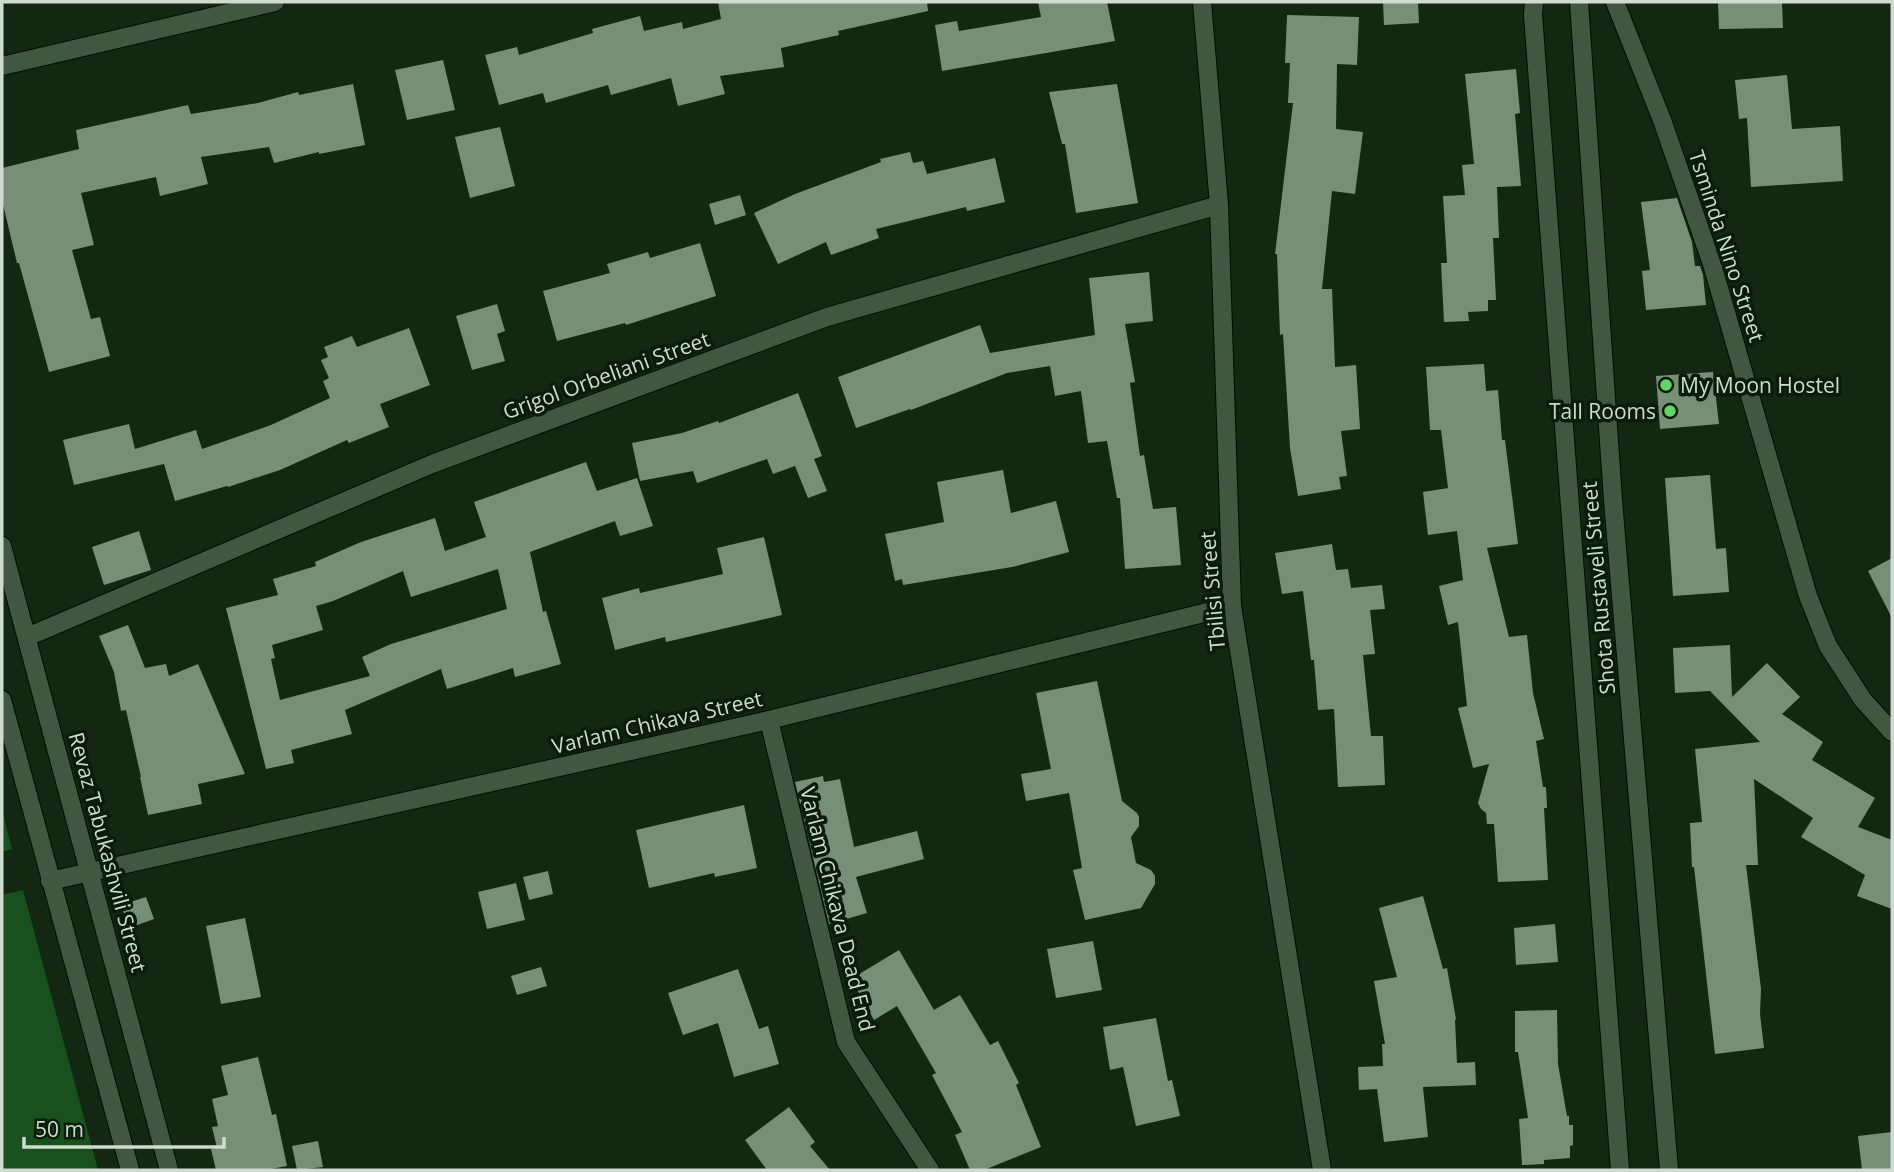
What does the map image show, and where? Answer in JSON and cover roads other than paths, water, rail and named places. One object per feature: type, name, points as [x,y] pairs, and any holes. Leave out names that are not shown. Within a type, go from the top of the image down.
[{"type":"street","points":[[2,66],[275,2]]},
{"type":"street","name":"Tbilisi Street","points":[[1202,2],[1219,205],[1232,606],[1322,1170]]},
{"type":"street","name":"Shota Rustaveli Street","points":[[1534,2],[1620,1170]]},
{"type":"street","name":"Shota Rustaveli Street","points":[[1579,2],[1613,500],[1669,1170]]},
{"type":"street","name":"Tsminda Nino Street","points":[[1615,2],[1662,120],[1712,264],[1808,596],[1828,646],[1863,700],[1892,732]]},
{"type":"street","name":"Grigol Orbeliani Street","points":[[27,637],[432,464],[827,317],[1219,205]]},
{"type":"street","name":"Revaz Tabukashvili Street","points":[[2,546],[169,1170]]},
{"type":"street","name":"Varlam Chikava Street","points":[[50,881],[769,720],[1232,606]]},
{"type":"street","points":[[2,700],[130,1170]]},
{"type":"street","name":"Varlam Chikava Dead End","points":[[769,720],[846,1042],[930,1170]]},
{"type":"place","name":"My Moon Hostel","points":[[1666,385]]},
{"type":"place","name":"Tall Rooms","points":[[1670,411]]}]
